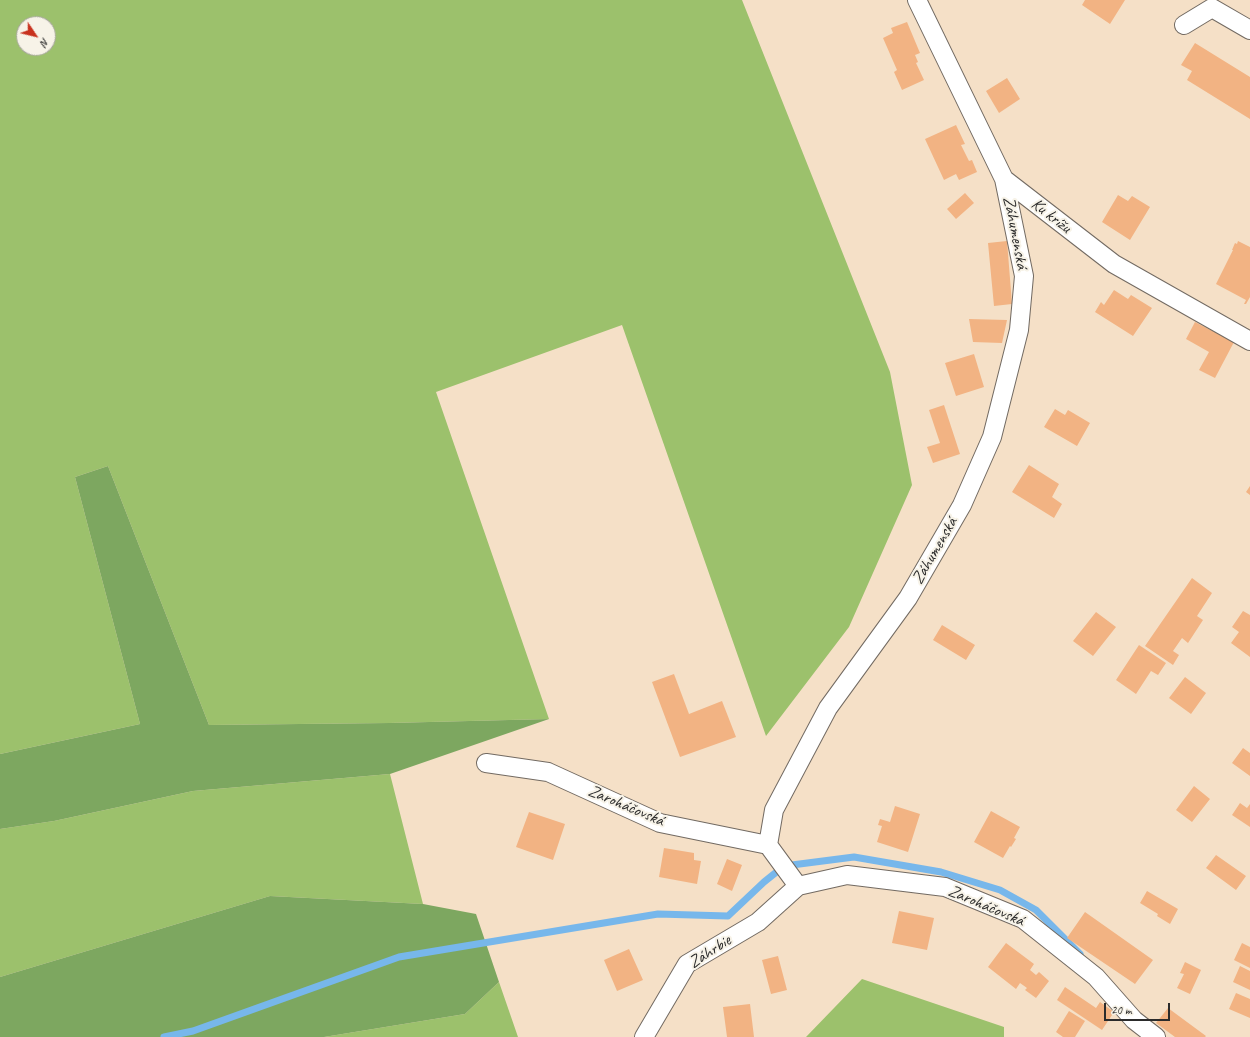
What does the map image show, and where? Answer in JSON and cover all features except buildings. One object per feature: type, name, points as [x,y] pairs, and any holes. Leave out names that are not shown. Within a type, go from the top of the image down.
[{"type":"street","name":"Ku krížu","points":[[916,0],[1004,179],[1114,264],[1250,341]]},
{"type":"street","points":[[1184,25],[1212,8],[1250,30]]},
{"type":"street","name":"Záhumenská","points":[[768,845],[774,810],[828,708],[908,598],[962,505],[992,437],[1019,330],[1024,276],[1004,179]]},
{"type":"street","name":"Zaroháčovská","points":[[486,763],[548,772],[660,823],[768,845]]},
{"type":"street","points":[[768,845],[798,886]]},
{"type":"street","name":"Zaroháčovská","points":[[798,886],[847,875],[945,887],[1023,919],[1096,977],[1134,1020],[1156,1037]]},
{"type":"street","name":"Záhrbie","points":[[644,1037],[687,964],[758,922],[798,886]]},
{"type":"green space","points":[[0,0],[742,0],[890,372],[912,485],[849,627],[766,736],[622,325],[436,392],[549,719],[209,725],[108,466],[75,477],[140,724],[0,754]]},
{"type":"green space","points":[[108,466],[209,725],[549,719],[390,774],[193,791],[54,821],[0,829],[0,754],[140,724],[75,477]]},
{"type":"green space","points":[[390,774],[423,904],[270,896],[0,977],[0,829],[54,821],[193,791]]},
{"type":"green space","points":[[270,896],[423,904],[476,914],[499,982],[465,1014],[324,1037],[0,1037],[0,977]]},
{"type":"green space","points":[[862,979],[1004,1027],[1004,1037],[806,1037]]},
{"type":"green space","points":[[499,982],[518,1037],[324,1037],[465,1014]]},
{"type":"waterway","points":[[164,1037],[193,1031],[399,957],[658,914],[728,916],[764,882],[784,866],[854,857],[941,872],[1000,890],[1036,910],[1080,954]]}]
